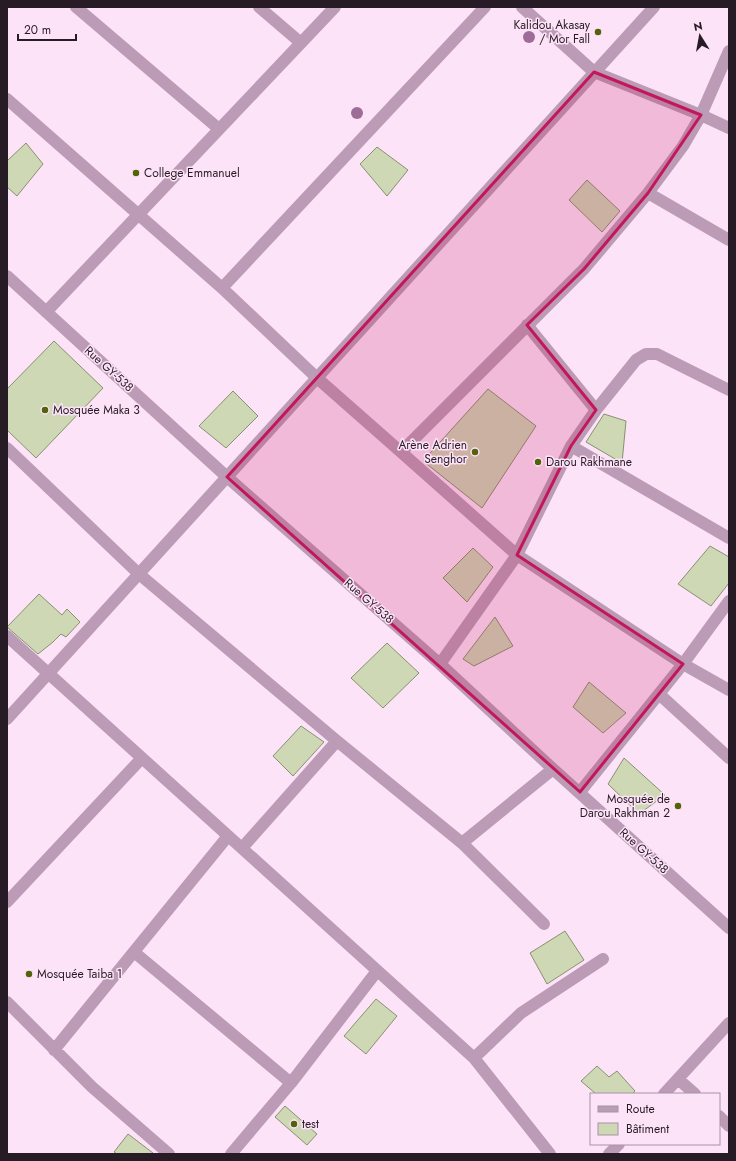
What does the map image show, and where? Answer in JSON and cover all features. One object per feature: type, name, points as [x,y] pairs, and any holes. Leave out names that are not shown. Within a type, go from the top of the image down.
[{"type":"street","points":[[76,7],[219,129]]},
{"type":"street","points":[[259,7],[301,43]]},
{"type":"street","points":[[46,312],[335,7]]},
{"type":"street","points":[[222,288],[485,7]]},
{"type":"street","points":[[522,7],[594,72],[701,115],[729,128]]},
{"type":"street","points":[[7,719],[654,7]]},
{"type":"street","points":[[401,452],[584,269],[648,194],[683,146],[701,115],[729,51]]},
{"type":"street","points":[[7,99],[222,288],[317,378],[517,555],[683,664],[729,690]]},
{"type":"street","points":[[648,194],[729,240]]},
{"type":"street","name":"Rue GY-538","points":[[7,276],[227,477],[440,664],[553,769],[729,928]]},
{"type":"street","points":[[527,325],[596,410]]},
{"type":"street","points":[[440,664],[517,555],[571,446],[596,410],[636,360],[646,354],[657,354],[729,390]]},
{"type":"street","points":[[571,446],[729,538]]},
{"type":"street","points":[[7,448],[139,574],[337,741],[462,843],[544,924]]},
{"type":"street","points":[[580,792],[683,664],[729,601]]},
{"type":"street","points":[[7,636],[474,1058],[550,1154]]},
{"type":"street","points":[[659,694],[729,758]]},
{"type":"street","points":[[242,848],[337,741]]},
{"type":"street","points":[[7,902],[142,758]]},
{"type":"street","points":[[462,843],[553,769]]},
{"type":"street","points":[[54,1050],[228,836]]},
{"type":"street","points":[[134,952],[291,1083]]},
{"type":"street","points":[[474,1058],[521,1013],[603,959]]},
{"type":"street","points":[[231,1154],[291,1083],[377,971]]},
{"type":"street","points":[[7,1002],[92,1087],[169,1154]]},
{"type":"street","points":[[665,1093],[729,1023]]},
{"type":"street","points":[[678,1079],[694,1093]]},
{"type":"street","points":[[720,1117],[729,1126]]},
{"type":"street","points":[[609,1154],[618,1145]]},
{"type":"highlighted area","points":[[594,72],[701,115],[648,193],[584,269],[527,325],[596,410],[571,446],[517,555],[683,664],[580,792],[227,477]]},
{"type":"building","points":[[26,143],[43,164],[17,196],[7,187],[7,161]]},
{"type":"building","points":[[377,147],[408,170],[387,196],[360,164]]},
{"type":"building","points":[[587,180],[620,211],[602,232],[569,200]]},
{"type":"building","name":"Mosquée Maka 3","points":[[54,341],[103,388],[36,458],[7,430],[7,389]]},
{"type":"building","name":"Arène Adrien Senghor","points":[[488,389],[536,426],[482,508],[423,461]]},
{"type":"building","points":[[233,391],[258,416],[226,448],[199,426]]},
{"type":"building","points":[[604,414],[626,421],[622,463],[586,442]]},
{"type":"building","points":[[710,546],[729,557],[729,583],[711,606],[678,584]]},
{"type":"building","points":[[473,548],[493,567],[467,602],[443,578]]},
{"type":"building","points":[[39,594],[62,615],[67,609],[80,622],[66,637],[61,634],[38,654],[7,627]]},
{"type":"building","points":[[495,617],[513,646],[474,666],[463,659]]},
{"type":"building","points":[[387,643],[419,673],[383,708],[351,678]]},
{"type":"building","points":[[589,682],[626,713],[603,733],[573,707]]},
{"type":"building","points":[[301,726],[324,742],[293,776],[273,756]]},
{"type":"building","points":[[624,758],[665,795],[639,814],[608,784]]},
{"type":"building","points":[[565,931],[584,960],[547,984],[530,953]]},
{"type":"building","points":[[376,999],[397,1016],[366,1054],[344,1036]]},
{"type":"building","points":[[597,1066],[609,1077],[617,1071],[635,1091],[633,1093],[595,1093],[581,1081]]},
{"type":"building","name":"test","points":[[285,1106],[317,1134],[307,1145],[275,1117]]},
{"type":"building","points":[[128,1134],[153,1153],[117,1154],[114,1152]]},
{"type":"place","name":"Kalidou Akasay / Mor Fall","points":[[598,32]]},
{"type":"place","name":"College Emmanuel","points":[[136,173]]},
{"type":"place","name":"Mosquée Maka 3","points":[[45,410]]},
{"type":"place","name":"Arène Adrien Senghor","points":[[475,452]]},
{"type":"place","name":"Darou Rakhmane","points":[[538,462]]},
{"type":"place","name":"Mosquée de Darou Rakhman 2","points":[[678,806]]},
{"type":"place","name":"Mosquée Taiba 1","points":[[29,974]]},
{"type":"place","name":"test","points":[[294,1124]]}]
